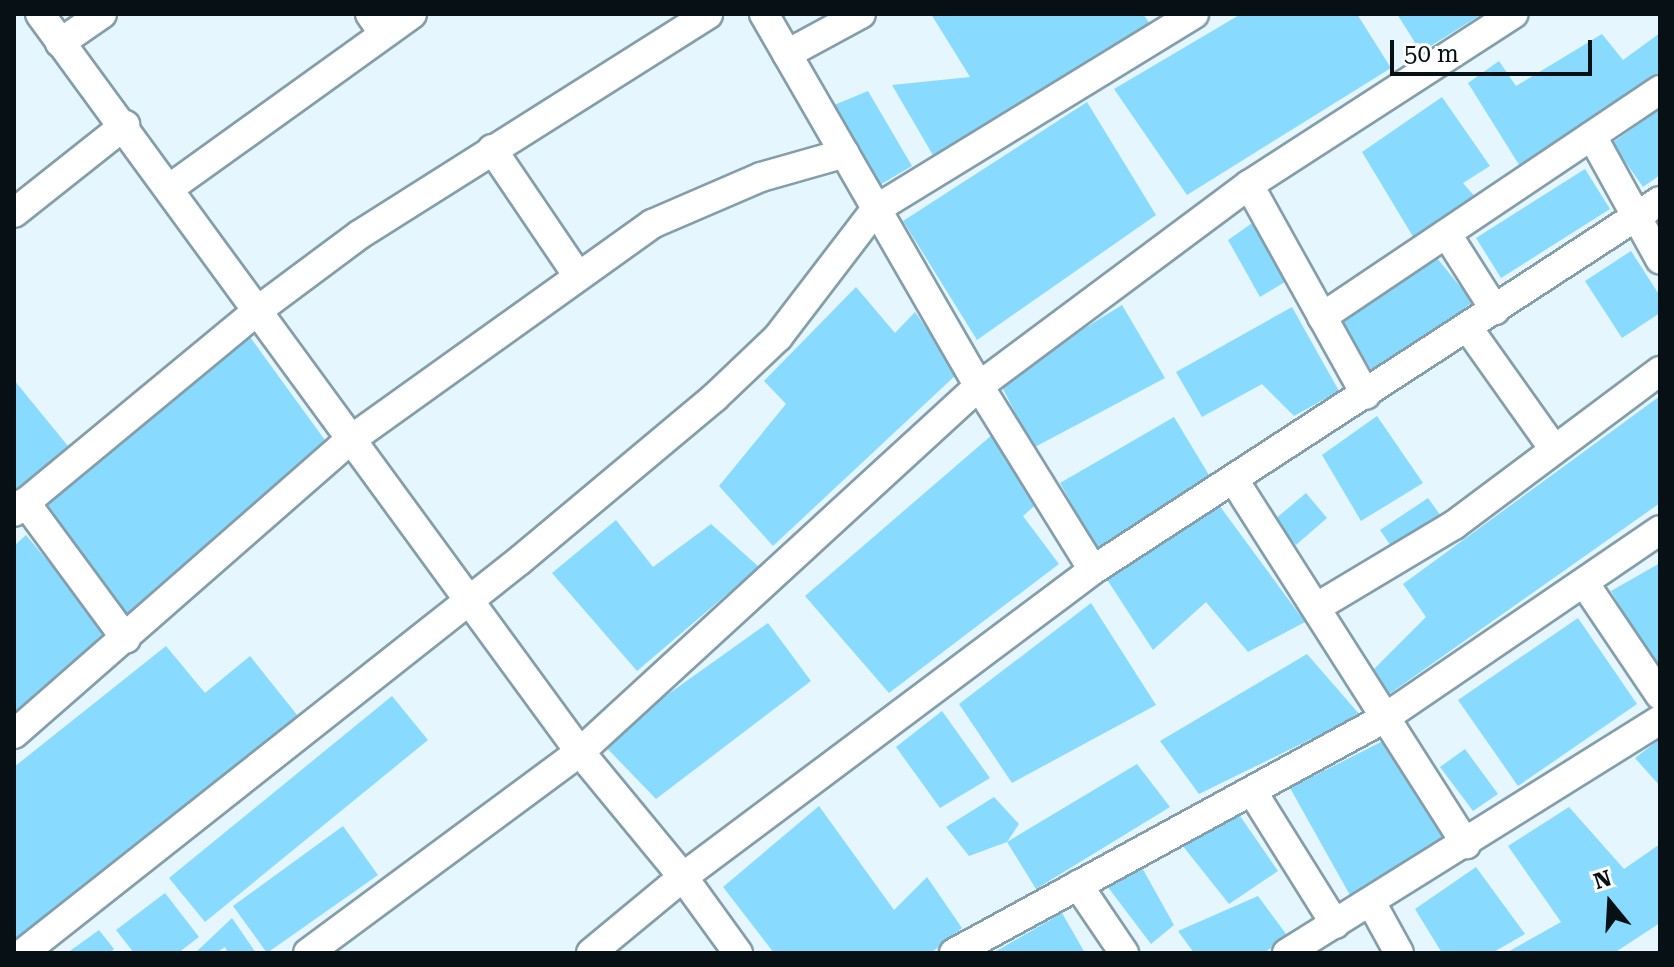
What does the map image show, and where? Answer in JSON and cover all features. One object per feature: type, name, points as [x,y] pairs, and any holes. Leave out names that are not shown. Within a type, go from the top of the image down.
[{"type":"street","points":[[40,14],[125,125],[349,441],[468,597],[580,752],[683,877],[738,953]]},
{"type":"street","points":[[60,43],[102,14]]},
{"type":"street","points":[[170,188],[377,24],[412,14]]},
{"type":"street","points":[[126,639],[20,507],[257,311],[359,235],[708,14]]},
{"type":"street","points":[[764,14],[979,386],[1093,570]]},
{"type":"street","points":[[787,54],[861,14]]},
{"type":"street","points":[[23,953],[640,461],[778,337],[876,209],[1194,14]]},
{"type":"street","points":[[308,953],[580,752],[979,386],[1249,185],[1513,14]]},
{"type":"street","points":[[1322,317],[1448,236],[1660,90]]},
{"type":"street","points":[[14,213],[125,125]]},
{"type":"street","points":[[1592,136],[1649,208],[1660,259]]},
{"type":"street","points":[[492,149],[578,276]]},
{"type":"street","points":[[14,734],[349,441],[652,224],[761,177],[845,153]]},
{"type":"street","points":[[1249,185],[1366,395]]},
{"type":"street","points":[[591,953],[683,877],[1093,570],[1649,208]]},
{"type":"street","points":[[1448,236],[1495,310]]},
{"type":"street","points":[[1468,328],[1554,449]]},
{"type":"street","points":[[1317,607],[1421,548],[1660,371]]},
{"type":"street","points":[[1234,480],[1317,607],[1383,719],[1466,844]]},
{"type":"street","points":[[954,953],[1383,719],[1660,530]]},
{"type":"street","points":[[1585,584],[1660,695]]},
{"type":"street","points":[[1287,953],[1660,720]]},
{"type":"street","points":[[1252,791],[1335,924]]},
{"type":"street","points":[[1078,885],[1124,953]]},
{"type":"street","points":[[1371,902],[1399,953]]},
{"type":"building","points":[[931,14],[1143,14],[1150,24],[934,157],[892,85],[970,77]]},
{"type":"building","points":[[1241,14],[1357,14],[1391,68],[1187,195],[1114,89]]},
{"type":"building","points":[[1397,14],[1482,14],[1421,52]]},
{"type":"building","points":[[1660,33],[1660,81],[1521,168],[1468,83],[1499,61],[1516,86],[1602,34],[1623,60]]},
{"type":"building","points":[[868,91],[912,166],[878,186],[834,105]]},
{"type":"building","points":[[1442,97],[1490,166],[1463,183],[1477,199],[1415,240],[1362,152]]},
{"type":"building","points":[[1087,102],[1156,215],[977,340],[903,221]]},
{"type":"building","points":[[1660,109],[1660,175],[1643,187],[1612,143]]},
{"type":"building","points":[[1585,169],[1610,209],[1501,278],[1476,238]]},
{"type":"building","points":[[1265,214],[1298,274],[1260,297],[1228,240]]},
{"type":"building","points":[[1631,251],[1660,296],[1660,313],[1622,338],[1585,281]]},
{"type":"building","points":[[1436,257],[1473,302],[1374,374],[1340,320]]},
{"type":"building","points":[[856,287],[895,333],[915,312],[958,373],[773,546],[719,486],[786,404],[764,381]]},
{"type":"building","points":[[1122,305],[1165,378],[1033,448],[999,381]]},
{"type":"building","points":[[1292,307],[1339,391],[1294,416],[1262,384],[1202,417],[1176,372]]},
{"type":"building","points":[[250,337],[327,443],[128,622],[46,506]]},
{"type":"building","points":[[14,380],[72,451],[14,499]]},
{"type":"building","points":[[1660,396],[1660,503],[1385,697],[1372,671],[1426,617],[1403,584]]},
{"type":"building","points":[[1377,416],[1423,483],[1361,521],[1322,455]]},
{"type":"building","points":[[1174,417],[1212,480],[1098,551],[1060,483]]},
{"type":"building","points":[[993,434],[1040,501],[1023,516],[1059,564],[889,693],[805,596]]},
{"type":"building","points":[[1306,493],[1327,518],[1296,545],[1274,520]]},
{"type":"building","points":[[1428,498],[1441,516],[1393,549],[1380,530]]},
{"type":"building","points":[[1219,505],[1305,622],[1248,652],[1206,602],[1153,650],[1106,578]]},
{"type":"building","points":[[616,520],[653,567],[711,524],[759,567],[637,671],[552,573]]},
{"type":"building","points":[[26,535],[110,635],[14,715],[14,546]]},
{"type":"building","points":[[1660,563],[1660,676],[1611,591]]},
{"type":"building","points":[[1091,603],[1156,705],[1012,783],[959,704]]},
{"type":"building","points":[[1578,618],[1637,704],[1518,786],[1458,700]]},
{"type":"building","points":[[768,623],[811,681],[656,799],[601,742]]},
{"type":"building","points":[[166,646],[205,693],[250,656],[305,725],[14,953],[14,767]]},
{"type":"building","points":[[1307,654],[1360,715],[1199,794],[1160,741]]},
{"type":"building","points":[[392,696],[428,740],[205,922],[169,878]]},
{"type":"building","points":[[942,711],[990,778],[940,808],[896,747]]},
{"type":"building","points":[[1387,739],[1450,839],[1351,897],[1290,788]]},
{"type":"building","points":[[1660,739],[1660,786],[1635,758]]},
{"type":"building","points":[[1465,749],[1498,794],[1473,811],[1440,767]]},
{"type":"building","points":[[1137,764],[1170,807],[1036,889],[1007,842]]},
{"type":"building","points":[[994,797],[1019,824],[1007,842],[969,856],[946,827]]},
{"type":"building","points":[[819,806],[894,910],[927,877],[962,928],[931,953],[774,953],[723,887]]},
{"type":"building","points":[[1569,807],[1624,869],[1660,844],[1660,923],[1614,953],[1506,953],[1561,922],[1508,846]]},
{"type":"building","points":[[1236,810],[1278,871],[1229,904],[1182,845]]},
{"type":"building","points":[[343,826],[378,875],[267,953],[233,906]]},
{"type":"building","points":[[1140,864],[1174,925],[1151,944],[1107,886]]},
{"type":"building","points":[[1476,867],[1525,934],[1492,953],[1442,953],[1415,909]]},
{"type":"building","points":[[165,893],[199,937],[178,953],[134,953],[116,930]]},
{"type":"building","points":[[1258,896],[1289,938],[1263,953],[1194,953],[1178,931]]},
{"type":"building","points":[[1062,913],[1085,953],[993,953]]},
{"type":"building","points":[[232,918],[256,953],[228,953],[225,947],[216,953],[195,953]]},
{"type":"building","points":[[99,930],[114,949],[110,953],[67,953]]}]
